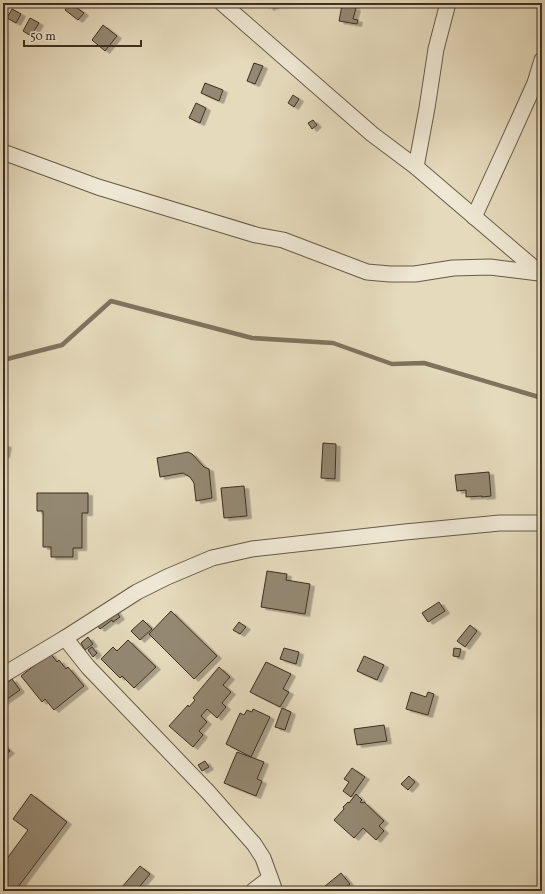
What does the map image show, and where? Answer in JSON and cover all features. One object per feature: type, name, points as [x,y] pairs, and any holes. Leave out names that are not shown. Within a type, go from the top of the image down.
[{"type":"street","points":[[222,3],[372,134],[416,167],[541,273]]},
{"type":"street","points":[[416,167],[436,49],[448,3]]},
{"type":"street","points":[[474,217],[532,89],[542,60]]},
{"type":"street","points":[[3,152],[98,187],[256,235],[283,240],[367,272],[415,274],[453,268],[490,267],[541,273]]},
{"type":"street","points":[[3,675],[137,592],[167,577],[212,558],[252,549],[398,532],[500,523],[542,523]]},
{"type":"street","points":[[65,638],[88,667],[208,792],[254,844],[263,858],[272,884],[253,891]]},
{"type":"building","points":[[70,3],[84,13],[78,20],[65,10]]},
{"type":"building","points":[[267,3],[280,3],[269,8]]},
{"type":"building","points":[[337,3],[356,3],[355,6]]},
{"type":"building","points":[[342,5],[356,8],[353,19],[358,20],[357,24],[339,21]]},
{"type":"building","points":[[12,9],[21,14],[16,23],[7,18]]},
{"type":"building","points":[[30,18],[39,23],[31,36],[23,31]]},
{"type":"building","points":[[103,25],[117,36],[105,51],[92,40]]},
{"type":"building","points":[[254,63],[263,66],[255,84],[247,81]]},
{"type":"building","points":[[205,83],[223,90],[219,101],[201,93]]},
{"type":"building","points":[[293,95],[299,99],[294,107],[288,103]]},
{"type":"building","points":[[196,103],[206,108],[200,123],[189,118]]},
{"type":"building","points":[[313,120],[317,125],[312,129],[308,123]]},
{"type":"building","points":[[323,443],[336,444],[335,479],[321,478]]},
{"type":"building","points":[[3,444],[7,445],[5,455],[3,455]]},
{"type":"building","points":[[188,452],[192,454],[204,467],[209,469],[212,498],[196,501],[194,483],[190,477],[183,473],[160,477],[157,458]]},
{"type":"building","points":[[489,472],[491,496],[466,497],[466,490],[457,491],[455,475]]},
{"type":"building","points":[[244,486],[247,516],[224,518],[221,488]]},
{"type":"building","points":[[37,493],[88,493],[88,513],[82,513],[82,548],[73,548],[73,557],[51,557],[51,547],[43,547],[43,511],[37,511]]},
{"type":"building","points":[[267,571],[287,574],[286,580],[310,584],[305,614],[261,607]]},
{"type":"building","points":[[439,602],[445,611],[428,622],[422,613]]},
{"type":"building","points":[[114,608],[120,617],[113,622],[112,620],[100,629],[95,622]]},
{"type":"building","points":[[171,611],[217,656],[194,679],[149,634]]},
{"type":"building","points":[[143,620],[152,629],[140,640],[131,631]]},
{"type":"building","points":[[239,622],[246,627],[240,634],[233,630]]},
{"type":"building","points":[[470,625],[477,631],[465,647],[457,641]]},
{"type":"building","points":[[88,637],[93,644],[85,650],[81,643]]},
{"type":"building","points":[[128,640],[156,667],[134,688],[122,676],[120,678],[101,659],[113,647],[117,651]]},
{"type":"building","points":[[92,647],[97,653],[93,657],[88,650]]},
{"type":"building","points":[[284,648],[299,652],[296,664],[280,659]]},
{"type":"building","points":[[454,648],[461,649],[459,657],[453,656]]},
{"type":"building","points":[[50,653],[57,662],[59,660],[66,669],[68,667],[84,686],[54,710],[45,699],[42,702],[21,676]]},
{"type":"building","points":[[364,656],[384,665],[377,680],[357,671]]},
{"type":"building","points":[[266,662],[291,674],[283,689],[289,692],[280,707],[250,692]]},
{"type":"building","points":[[219,667],[230,677],[223,685],[231,692],[222,703],[226,707],[217,718],[207,709],[201,716],[207,722],[199,731],[203,735],[193,747],[169,726],[188,705],[189,707],[195,700],[193,698]]},
{"type":"building","points":[[4,679],[7,683],[12,679],[20,690],[3,702]]},
{"type":"building","points":[[411,692],[426,697],[428,692],[434,694],[428,715],[406,709]]},
{"type":"building","points":[[282,708],[291,712],[285,730],[275,727]]},
{"type":"building","points":[[253,709],[270,717],[251,757],[226,744],[240,713],[244,715],[247,710],[252,712]]},
{"type":"building","points":[[384,725],[387,741],[357,745],[354,729]]},
{"type":"building","points":[[3,744],[10,751],[3,757]]},
{"type":"building","points":[[237,752],[264,762],[257,779],[262,781],[256,796],[224,783]]},
{"type":"building","points":[[205,761],[209,767],[202,771],[198,765]]},
{"type":"building","points":[[352,768],[365,777],[351,797],[343,791],[349,782],[344,779]]},
{"type":"building","points":[[409,776],[415,782],[408,790],[401,784]]},
{"type":"building","points":[[31,794],[67,822],[15,891],[3,891],[3,864],[28,830],[13,819]]},
{"type":"building","points":[[356,794],[362,800],[360,802],[364,802],[384,821],[379,826],[384,831],[376,840],[363,828],[354,838],[334,820],[344,809],[343,807],[348,802],[349,803]]},
{"type":"building","points":[[140,866],[150,874],[136,891],[127,891],[122,887]]},
{"type":"building","points":[[341,873],[350,884],[341,891],[319,891]]},
{"type":"waterway","points":[[3,360],[62,345],[111,301],[252,338],[333,343],[392,364],[424,363],[542,398]]}]
